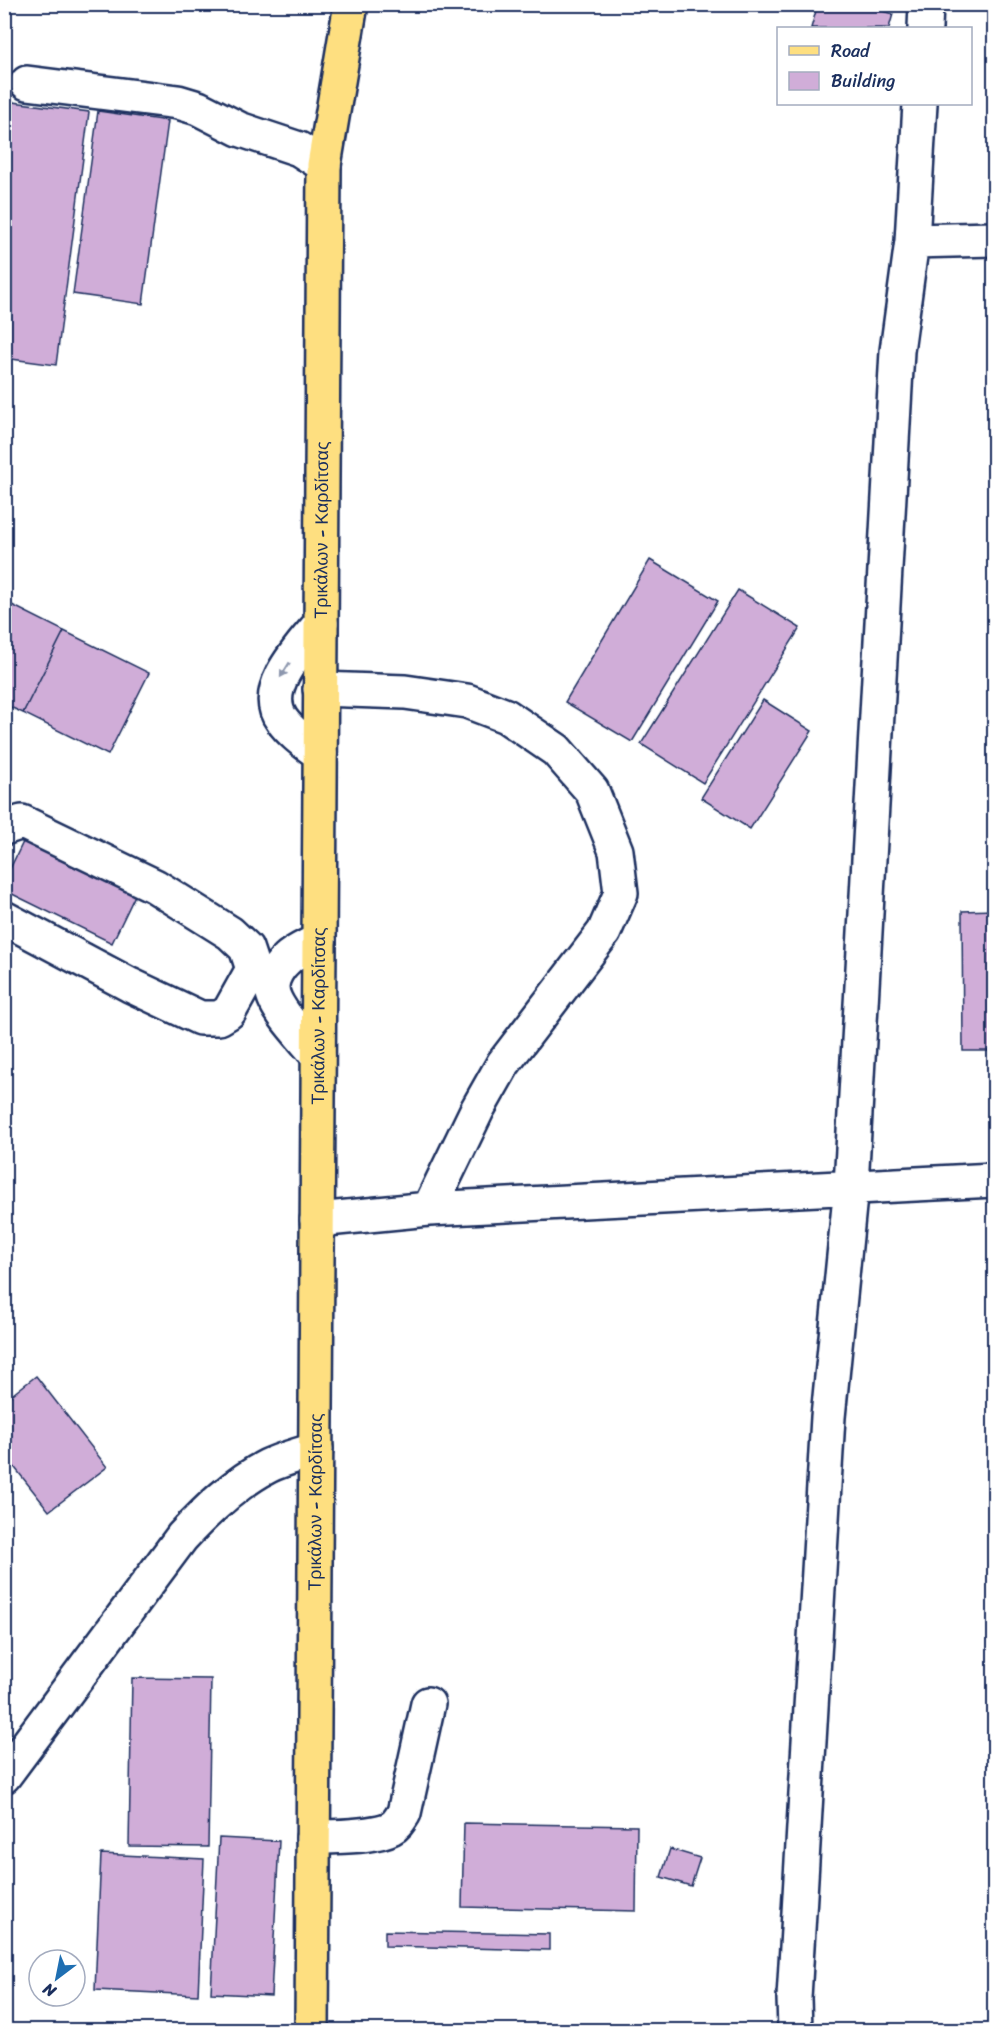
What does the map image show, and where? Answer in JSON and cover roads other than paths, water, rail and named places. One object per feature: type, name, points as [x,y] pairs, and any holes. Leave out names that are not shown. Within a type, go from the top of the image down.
[{"type":"main road","name":"Τρικάλων - Καρδίτσας","points":[[312,2031],[324,165],[351,4]]},
{"type":"street","points":[[925,27],[926,4]]},
{"type":"street","points":[[27,83],[177,102],[198,108],[239,129],[299,149],[324,165]]},
{"type":"street","points":[[795,2031],[794,1986],[828,1417],[851,1186],[897,351],[912,241],[920,105]]},
{"type":"street","points":[[912,241],[994,239]]},
{"type":"street","points":[[320,754],[280,718],[276,703],[280,678],[321,623]]},
{"type":"street","points":[[320,689],[405,692],[467,701],[506,716],[556,750],[592,791],[616,851],[621,893],[604,932],[503,1064],[477,1110],[429,1209]]},
{"type":"street","points":[[4,828],[22,822],[155,886],[230,933],[264,970],[277,1002],[318,1056]]},
{"type":"street","points":[[4,918],[130,985],[200,1018],[219,1018],[229,1012],[264,970],[319,940]]},
{"type":"street","points":[[317,1220],[429,1209],[994,1180]]},
{"type":"street","points":[[4,1776],[182,1537],[236,1486],[268,1466],[316,1449]]},
{"type":"street","points":[[313,1838],[377,1832],[392,1828],[398,1823],[404,1813],[428,1704]]}]
